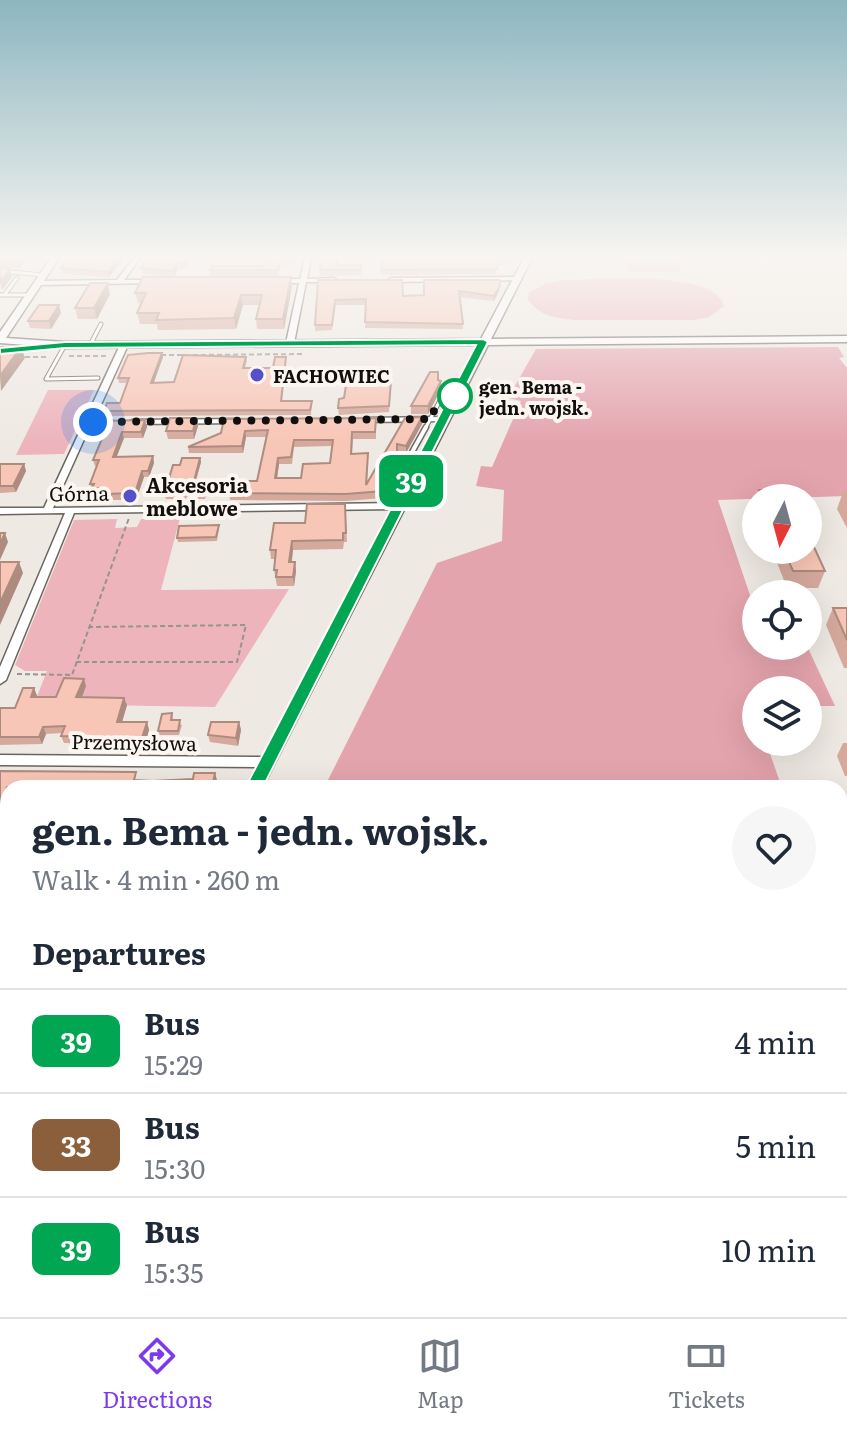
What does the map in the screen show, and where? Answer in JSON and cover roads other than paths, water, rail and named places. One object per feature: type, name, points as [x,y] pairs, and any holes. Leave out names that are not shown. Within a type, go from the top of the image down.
[{"type":"street","points":[[16,319],[1,344],[847,339]]},
{"type":"street","points":[[290,343],[295,319]]},
{"type":"street","points":[[258,780],[422,461],[436,419],[461,384],[496,319]]},
{"type":"street","points":[[47,511],[124,345]]},
{"type":"street","points":[[348,420],[436,419]]},
{"type":"street","points":[[87,422],[252,421]]},
{"type":"street","name":"Górna","points":[[0,511],[399,506]]},
{"type":"street","points":[[1,677],[71,510]]},
{"type":"street","name":"Przemysłowa","points":[[0,760],[267,762]]},
{"type":"lane","points":[[90,345],[101,324]]},
{"type":"lane","points":[[65,345],[46,379],[98,378]]},
{"type":"place","name":"FACHOWIEC","points":[[257,375]]},
{"type":"place","name":"gen. Bema - jedn. wojsk.","points":[[455,396]]},
{"type":"place","name":"Akcesoria meblowe","points":[[130,496]]}]
